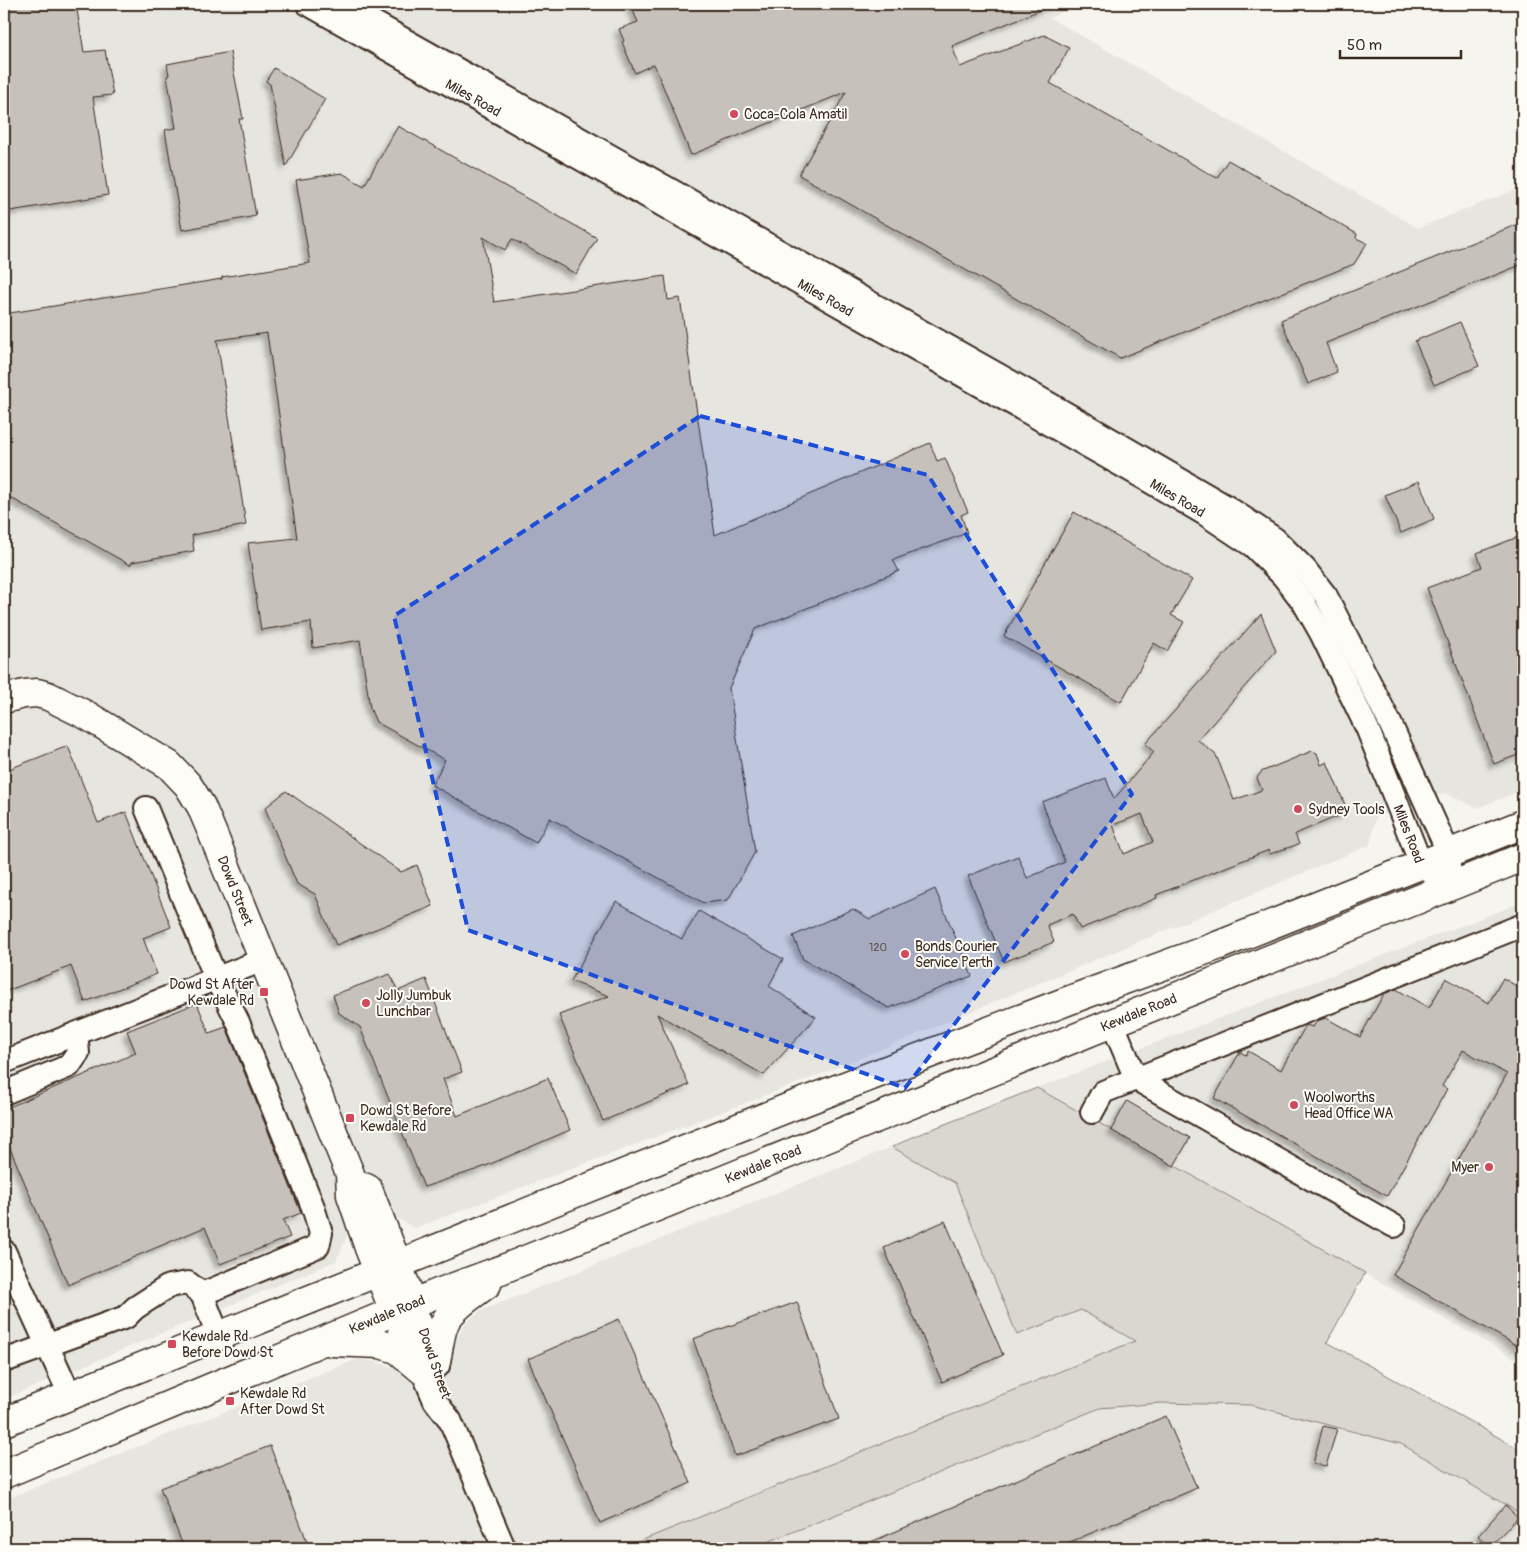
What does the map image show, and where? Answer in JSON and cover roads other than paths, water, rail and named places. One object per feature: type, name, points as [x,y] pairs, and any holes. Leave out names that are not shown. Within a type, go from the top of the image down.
[{"type":"main road","name":"Dowd Street","points":[[14,696],[36,693],[48,696],[88,716],[169,765],[188,784],[201,806],[212,832],[350,1174],[351,1195],[388,1267],[404,1308]]},
{"type":"main road","points":[[4,1422],[790,1107],[1098,989],[1217,946],[1523,824]]},
{"type":"main road","name":"Kewdale Road","points":[[9,1464],[322,1342],[1523,857]]},
{"type":"main road","points":[[1098,989],[1112,1022]]},
{"type":"main road","points":[[322,1342],[380,1344],[397,1349],[429,1366],[447,1318],[463,1302],[474,1295],[503,1269]]},
{"type":"street","name":"Miles Road","points":[[308,4],[1093,448],[1205,514],[1253,546],[1283,576],[1299,596],[1321,633],[1368,730],[1421,864],[1449,887]]},
{"type":"street","name":"Miles Road","points":[[341,4],[1048,403],[1228,507],[1275,539],[1305,569],[1326,596],[1390,723],[1449,854],[1449,887]]},
{"type":"street","points":[[146,808],[216,978],[238,1022],[321,1233],[318,1246],[202,1294]]},
{"type":"street","points":[[1092,1112],[1103,1092],[1523,925]]},
{"type":"street","points":[[4,1062],[263,960]]},
{"type":"street","points":[[1112,1022],[1136,1079],[1394,1226]]},
{"type":"street","points":[[4,1093],[69,1066],[78,1053],[78,1043],[73,1035]]},
{"type":"street","points":[[4,1251],[70,1395]]},
{"type":"street","points":[[4,1360],[126,1317],[135,1308],[169,1286],[188,1283],[202,1294],[218,1336]]},
{"type":"street","name":"Dowd Street","points":[[404,1308],[400,1329],[429,1366],[435,1401],[450,1420],[504,1548]]},
{"type":"place","name":"Coca-Cola Amatil","points":[[734,114]]},
{"type":"place","name":"Sydney Tools","points":[[1298,809]]},
{"type":"place","name":"Bonds Courier Service Perth","points":[[905,954]]},
{"type":"place","name":"Dowd St After Kewdale Rd","points":[[264,992]]},
{"type":"place","name":"Jolly Jumbuk Lunchbar","points":[[366,1003]]},
{"type":"place","name":"Woolworths Head Office WA","points":[[1294,1105]]},
{"type":"place","name":"Dowd St Before Kewdale Rd","points":[[350,1118]]},
{"type":"place","name":"Myer","points":[[1489,1167]]},
{"type":"place","name":"Kewdale Rd Before Dowd St","points":[[172,1344]]},
{"type":"place","name":"Kewdale Rd After Dowd St","points":[[230,1401]]}]
